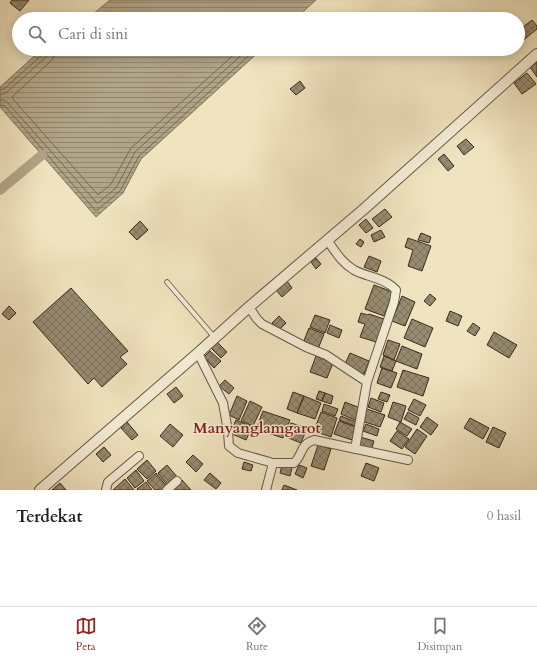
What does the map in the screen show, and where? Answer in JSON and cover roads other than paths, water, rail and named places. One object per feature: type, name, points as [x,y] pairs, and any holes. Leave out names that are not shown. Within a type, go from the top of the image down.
[{"type":"street","points":[[40,490],[198,353],[249,306],[364,209],[537,54]]},
{"type":"street","points":[[327,240],[343,262],[353,269],[392,285],[396,290],[394,302],[367,382],[354,449]]},
{"type":"street","points":[[249,306],[262,324],[306,347],[326,355],[367,382]]},
{"type":"street","points":[[198,353],[222,403],[230,446],[238,453],[273,463],[294,463],[299,458],[305,444],[314,440],[408,460]]},
{"type":"street","points":[[106,490],[108,482],[139,456]]},
{"type":"street","points":[[266,490],[273,463]]},
{"type":"street","points":[[167,490],[177,481]]},
{"type":"lane","points":[[167,282],[215,338]]},
{"type":"water","points":[[110,0],[316,0],[303,12],[95,12]]},
{"type":"water","points":[[34,56],[254,56],[141,159],[123,193],[96,217],[0,107],[0,87]]},
{"type":"waterway","points":[[0,190],[42,155]]},
{"type":"district","name":"Manyanglamgarot","points":[[257,428]]}]
